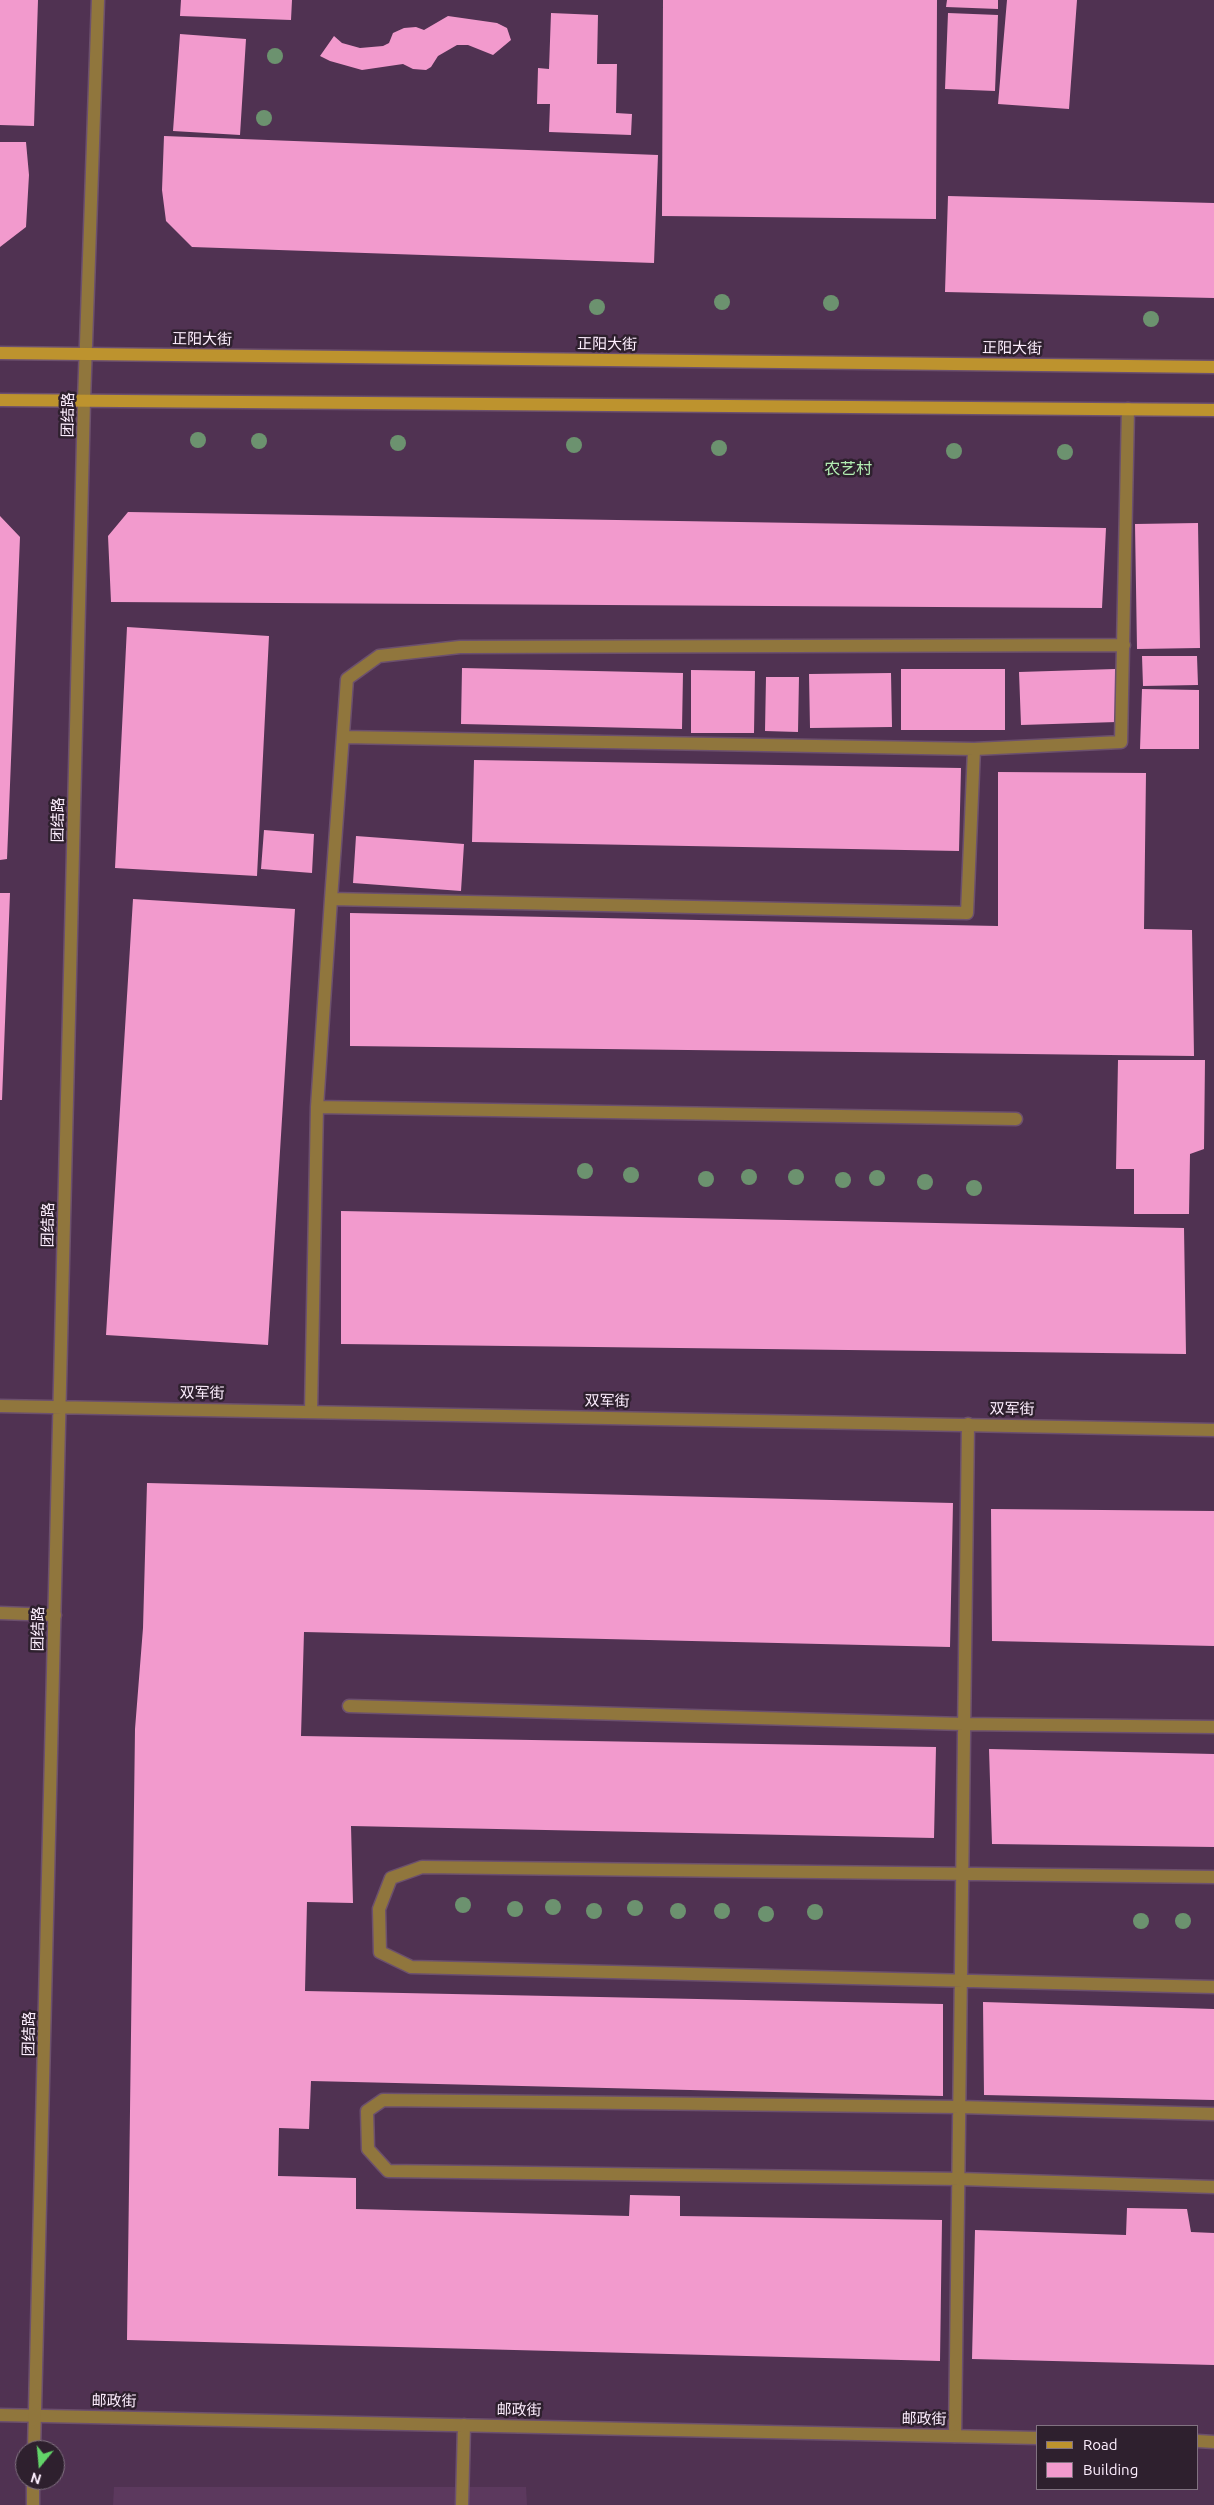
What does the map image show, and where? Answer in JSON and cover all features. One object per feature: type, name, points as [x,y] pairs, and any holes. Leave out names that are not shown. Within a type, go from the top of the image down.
[{"type":"main road","name":"正阳大街","points":[[0,353],[1214,367]]},
{"type":"main road","points":[[0,400],[1214,410]]},
{"type":"street","name":"团结路","points":[[34,2440],[84,401],[98,0]]},
{"type":"street","points":[[343,737],[974,749],[1122,742],[1128,409]]},
{"type":"street","points":[[311,1411],[317,1107],[347,679],[379,656],[460,647],[1124,645]]},
{"type":"street","points":[[331,899],[967,913],[974,749]]},
{"type":"street","points":[[317,1107],[1016,1119]]},
{"type":"street","name":"双军街","points":[[0,1406],[1214,1430]]},
{"type":"street","points":[[955,2436],[960,2179],[963,1724],[968,1424]]},
{"type":"street","points":[[0,1613],[55,1615]]},
{"type":"street","points":[[349,1706],[963,1724],[1214,1727]]},
{"type":"street","points":[[1214,1877],[422,1867],[391,1878],[379,1908],[380,1952],[411,1967],[1214,1987]]},
{"type":"street","points":[[1214,2114],[960,2107],[383,2100],[367,2111],[368,2149],[388,2171],[960,2179],[1214,2187]]},
{"type":"street","name":"邮政街","points":[[0,2414],[1036,2438]]},
{"type":"street","points":[[462,2505],[464,2425]]},
{"type":"street","points":[[1199,2441],[1214,2442]]},
{"type":"street","points":[[33,2490],[33,2505]]},
{"type":"shaded area","points":[[114,2487],[526,2487],[527,2505],[113,2505]]},
{"type":"building","points":[[0,0],[38,0],[34,126],[0,125]]},
{"type":"building","points":[[181,0],[292,0],[291,20],[180,16]]},
{"type":"building","points":[[663,0],[937,0],[936,219],[662,216]]},
{"type":"building","points":[[947,0],[998,0],[998,9],[946,7]]},
{"type":"building","points":[[1007,0],[1077,0],[1069,109],[998,104]]},
{"type":"building","points":[[551,13],[598,15],[597,64],[617,64],[616,113],[632,114],[631,135],[549,132],[550,104],[537,104],[538,68],[549,69]]},
{"type":"building","points":[[948,13],[998,15],[995,91],[945,89]]},
{"type":"building","points":[[448,16],[497,23],[507,28],[511,40],[493,55],[468,45],[457,45],[438,56],[431,67],[426,70],[413,69],[403,64],[362,70],[330,61],[320,56],[334,36],[342,43],[360,48],[383,46],[389,43],[393,33],[404,28],[416,27],[424,30]]},
{"type":"building","points":[[180,34],[246,39],[240,135],[173,131]]},
{"type":"building","points":[[164,136],[658,155],[654,263],[192,247],[166,221],[162,190]]},
{"type":"building","points":[[0,142],[26,142],[29,175],[26,227],[0,247]]},
{"type":"building","points":[[948,196],[1214,203],[1214,298],[945,292]]},
{"type":"building","points":[[128,512],[1106,528],[1102,608],[111,602],[108,536]]},
{"type":"building","points":[[0,516],[20,537],[7,859],[0,860]]},
{"type":"building","points":[[1198,523],[1200,648],[1137,649],[1135,524]]},
{"type":"building","points":[[127,627],[269,636],[257,876],[115,868]]},
{"type":"building","points":[[1142,656],[1197,656],[1198,685],[1143,686]]},
{"type":"building","points":[[462,668],[683,673],[682,729],[461,724]]},
{"type":"building","points":[[901,669],[1005,669],[1005,730],[901,730]]},
{"type":"building","points":[[1115,669],[1117,722],[1021,725],[1019,672]]},
{"type":"building","points":[[691,670],[755,671],[754,733],[691,733]]},
{"type":"building","points":[[891,673],[892,727],[810,728],[809,674]]},
{"type":"building","points":[[766,677],[799,677],[798,732],[765,731]]},
{"type":"building","points":[[1142,689],[1199,690],[1199,749],[1140,749]]},
{"type":"building","points":[[474,760],[961,768],[959,851],[472,842]]},
{"type":"building","points":[[998,772],[1146,773],[1144,929],[1192,930],[1194,1056],[350,1046],[350,913],[998,926]]},
{"type":"building","points":[[264,830],[314,834],[312,873],[261,869]]},
{"type":"building","points":[[356,836],[464,844],[461,891],[353,883]]},
{"type":"building","points":[[0,893],[10,893],[2,1100],[0,1100]]},
{"type":"building","points":[[133,899],[295,909],[268,1345],[106,1335]]},
{"type":"building","points":[[1118,1060],[1205,1060],[1204,1149],[1190,1154],[1189,1214],[1134,1214],[1134,1169],[1116,1169]]},
{"type":"building","points":[[341,1211],[1184,1228],[1186,1354],[341,1344]]},
{"type":"building","points":[[147,1483],[953,1503],[950,1647],[304,1632],[301,1736],[936,1747],[934,1838],[351,1826],[353,1903],[307,1902],[305,1991],[943,2004],[943,2096],[311,2081],[309,2129],[279,2128],[278,2176],[356,2178],[356,2209],[629,2216],[630,2195],[680,2196],[680,2216],[942,2220],[940,2361],[127,2340],[135,1729],[143,1628]]},
{"type":"building","points":[[991,1509],[1214,1511],[1214,1646],[992,1641]]},
{"type":"building","points":[[989,1749],[1214,1754],[1214,1847],[992,1844]]},
{"type":"building","points":[[983,2002],[1214,2009],[1214,2100],[984,2095]]},
{"type":"building","points":[[1127,2208],[1187,2209],[1191,2232],[1214,2233],[1214,2365],[972,2359],[975,2230],[1126,2235]]},
{"type":"district","name":"农艺村","points":[[848,469]]}]
